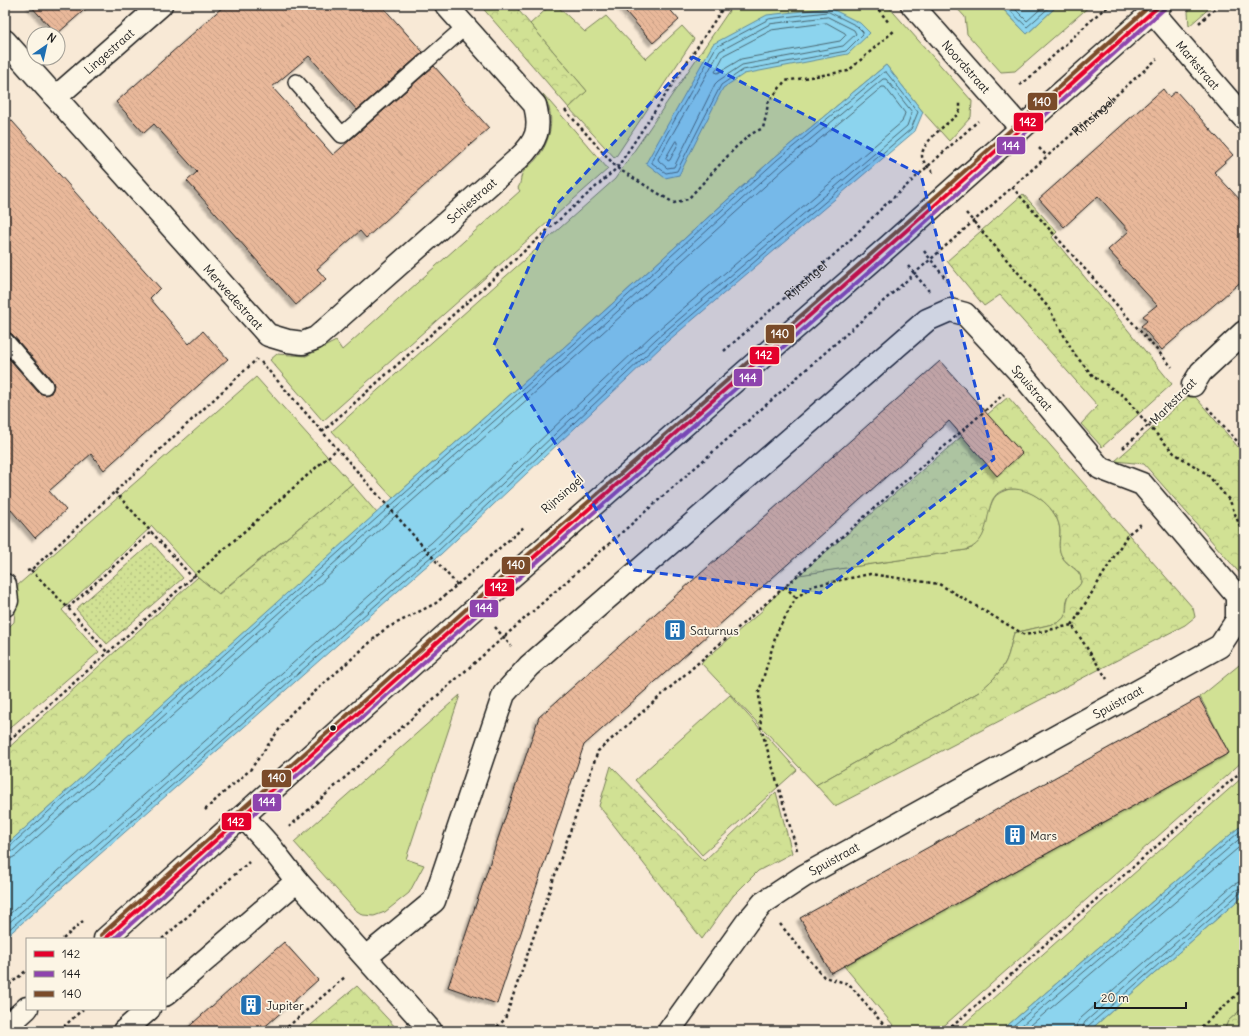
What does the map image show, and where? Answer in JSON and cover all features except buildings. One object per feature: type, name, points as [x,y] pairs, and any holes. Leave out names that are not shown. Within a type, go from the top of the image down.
[{"type":"street","name":"Lingestraat","points":[[56,97],[161,5]]},
{"type":"street","name":"Schiestraat","points":[[268,335],[288,341],[303,343],[316,338],[514,164],[530,147],[537,133],[538,117],[535,105],[446,5]]},
{"type":"street","name":"Noordstraat","points":[[912,5],[1021,128]]},
{"type":"street","name":"Markstraat","points":[[1156,8],[1178,41],[1244,118]]},
{"type":"street","points":[[106,938],[471,612],[1156,8]]},
{"type":"street","name":"Merwedestraat","points":[[5,41],[268,335]]},
{"type":"street","points":[[366,957],[434,901],[504,694],[529,666],[927,320],[958,312]]},
{"type":"street","name":"Spuistraat","points":[[668,1031],[747,922],[763,903],[804,876],[1220,646],[1237,620],[1237,596],[1142,484],[1100,468],[1023,376],[958,312]]},
{"type":"street","name":"Markstraat","points":[[1191,386],[1201,372],[1244,332]]},
{"type":"street","points":[[5,585],[7,602],[5,605]]},
{"type":"street","points":[[243,816],[297,880],[431,1031]]},
{"type":"street","points":[[166,994],[297,880]]},
{"type":"street","points":[[5,1028],[26,1009]]},
{"type":"street","points":[[124,1031],[148,1010]]},
{"type":"lane","points":[[296,82],[342,135],[465,26]]},
{"type":"lane","points":[[5,340],[46,386]]},
{"type":"path","points":[[322,432],[618,168],[726,5]]},
{"type":"path","points":[[875,5],[890,24]]},
{"type":"path","name":"Rijnsingel","points":[[721,355],[846,245],[884,206],[998,103],[1034,74],[1099,13],[1111,5]]},
{"type":"path","name":"Rijnsingel","points":[[163,938],[1219,5]]},
{"type":"path","points":[[562,106],[618,168],[674,203],[688,199],[736,147],[751,134],[763,128],[768,103],[785,81],[848,71],[895,30],[900,35]]},
{"type":"path","points":[[955,98],[960,103],[960,110],[957,115],[926,143],[922,150],[922,159],[973,222],[1048,307],[1075,355],[1094,377],[1124,396],[1174,453],[1207,474],[1230,502],[1244,537]]},
{"type":"path","points":[[1012,187],[1191,386],[1244,448]]},
{"type":"path","points":[[884,206],[907,229],[951,286],[958,312]]},
{"type":"path","points":[[24,572],[31,570],[258,358],[434,561]]},
{"type":"path","points":[[493,1031],[505,1019],[598,751],[1023,376]]},
{"type":"path","name":"Markstraat","points":[[1100,468],[1149,426],[1191,386]]},
{"type":"path","points":[[5,744],[337,449]]},
{"type":"path","points":[[115,492],[193,578]]},
{"type":"path","points":[[804,876],[761,728],[759,692],[777,632],[796,598],[812,586],[870,574],[939,584],[1025,635],[1072,625],[1128,534],[1162,507]]},
{"type":"path","points":[[201,815],[221,795],[250,770],[291,713],[385,629],[436,603],[526,525]]},
{"type":"path","points":[[68,608],[151,532]]},
{"type":"path","points":[[31,570],[68,608],[107,652]]},
{"type":"path","points":[[785,586],[796,598]]},
{"type":"path","points":[[1072,625],[1122,701]]},
{"type":"path","points":[[947,1031],[1244,769]]},
{"type":"path","points":[[763,903],[824,977],[850,984],[889,1031]]},
{"type":"path","points":[[63,938],[86,918]]},
{"type":"path","points":[[283,1031],[366,957]]},
{"type":"path","points":[[5,989],[26,971]]},
{"type":"path","points":[[1196,1031],[1244,988]]},
{"type":"path","points":[[58,1031],[82,1010]]},
{"type":"highlighted area","points":[[693,57],[921,175],[994,459],[820,593],[634,570],[494,345],[557,204]]},
{"type":"green space","points":[[480,5],[514,5],[587,91],[569,108]]},
{"type":"green space","points":[[551,5],[556,5],[585,32],[606,16],[646,59],[682,26],[694,39],[615,158],[569,108],[586,90],[530,24]]},
{"type":"green space","points":[[733,5],[887,5],[972,101],[971,117],[949,141],[923,112],[886,65],[775,157],[571,341],[393,498],[332,431],[615,179]]},
{"type":"green space","points":[[954,5],[999,5],[1027,34],[1058,5],[1091,5],[1015,71],[1001,72],[967,34],[965,17]]},
{"type":"green space","points":[[1192,5],[1213,5],[1189,26],[1188,12]]},
{"type":"green space","points":[[543,94],[608,169],[323,421],[270,360],[277,354],[306,356],[336,341],[342,350],[520,191],[518,188],[522,174],[541,153],[549,134],[551,121],[550,114],[548,104]]},
{"type":"green space","points":[[1023,194],[1057,232],[1052,237],[1172,384],[1102,447],[1081,424],[1098,406],[1000,295],[984,306],[947,261]]},
{"type":"green space","points":[[256,377],[352,484],[218,594],[198,577],[152,526],[62,610],[99,652],[5,732],[5,631],[14,622],[18,585]]},
{"type":"green space","points":[[1192,393],[1244,454],[1244,578],[1144,464],[1115,461]]},
{"type":"green space","points":[[1008,397],[1193,608],[1195,617],[1185,625],[835,806],[816,785],[979,692],[1004,666],[1009,654],[1014,633],[1057,623],[1062,620],[1066,613],[1067,602],[1070,594],[1081,583],[1081,578],[1078,572],[1065,561],[1061,555],[1059,549],[1059,523],[1050,508],[1043,501],[1028,492],[1011,489],[1000,491],[994,497],[982,536],[976,544],[966,550],[799,575]]},
{"type":"green space","points":[[352,484],[377,513],[5,846],[5,751],[198,577],[219,594]]},
{"type":"green space","points":[[1010,489],[1018,489],[1029,492],[1042,500],[1048,505],[1059,524],[1059,548],[1061,555],[1065,561],[1078,572],[1081,581],[1081,583],[1068,598],[1064,617],[1057,623],[1014,633],[1009,654],[1004,666],[979,692],[816,785],[701,663],[763,610],[764,607],[797,575],[972,548],[984,524],[994,498],[1000,493]]},
{"type":"green space","points":[[152,543],[183,578],[107,644],[76,609]]},
{"type":"green space","points":[[1244,661],[1244,760],[938,1031],[898,1031],[844,966],[1229,753],[1200,697]]},
{"type":"green space","points":[[460,695],[406,859],[424,865],[409,893],[385,912],[374,916],[363,915],[354,909],[294,842]]},
{"type":"green space","points":[[730,695],[797,770],[702,855],[635,780]]},
{"type":"green space","points":[[611,766],[704,861],[776,792],[792,853],[758,871],[733,896],[702,939],[599,806]]},
{"type":"green space","points":[[1244,776],[1244,823],[1001,1031],[956,1031]]},
{"type":"green space","points":[[1244,895],[1244,1007],[1228,1021],[1224,1031],[1089,1031]]},
{"type":"green space","points":[[357,986],[399,1031],[304,1031]]},
{"type":"green space","points":[[1244,1007],[1244,1031],[1224,1031],[1228,1021]]},
{"type":"water","points":[[999,5],[1058,5],[1027,34]]},
{"type":"water","points":[[830,8],[860,23],[870,33],[848,54],[744,74],[723,88],[679,175],[665,178],[646,163],[713,44],[767,15]]},
{"type":"water","points":[[886,65],[923,112],[915,131],[662,346],[441,554],[5,938],[5,846],[775,157]]},
{"type":"water","points":[[1244,823],[1244,895],[1089,1031],[1001,1031]]},
{"type":"transit line","name":"140","points":[[101,935],[473,603],[885,242],[1151,5]]},
{"type":"transit line","name":"142","points":[[106,938],[477,607],[889,246],[1160,5]]},
{"type":"transit line","name":"144","points":[[115,938],[481,611],[893,251],[1164,9]]},
{"type":"place","name":"Saturnus","points":[[675,630]]},
{"type":"place","name":"Mars","points":[[1015,835]]},
{"type":"place","name":"Jupiter","points":[[251,1005]]}]
